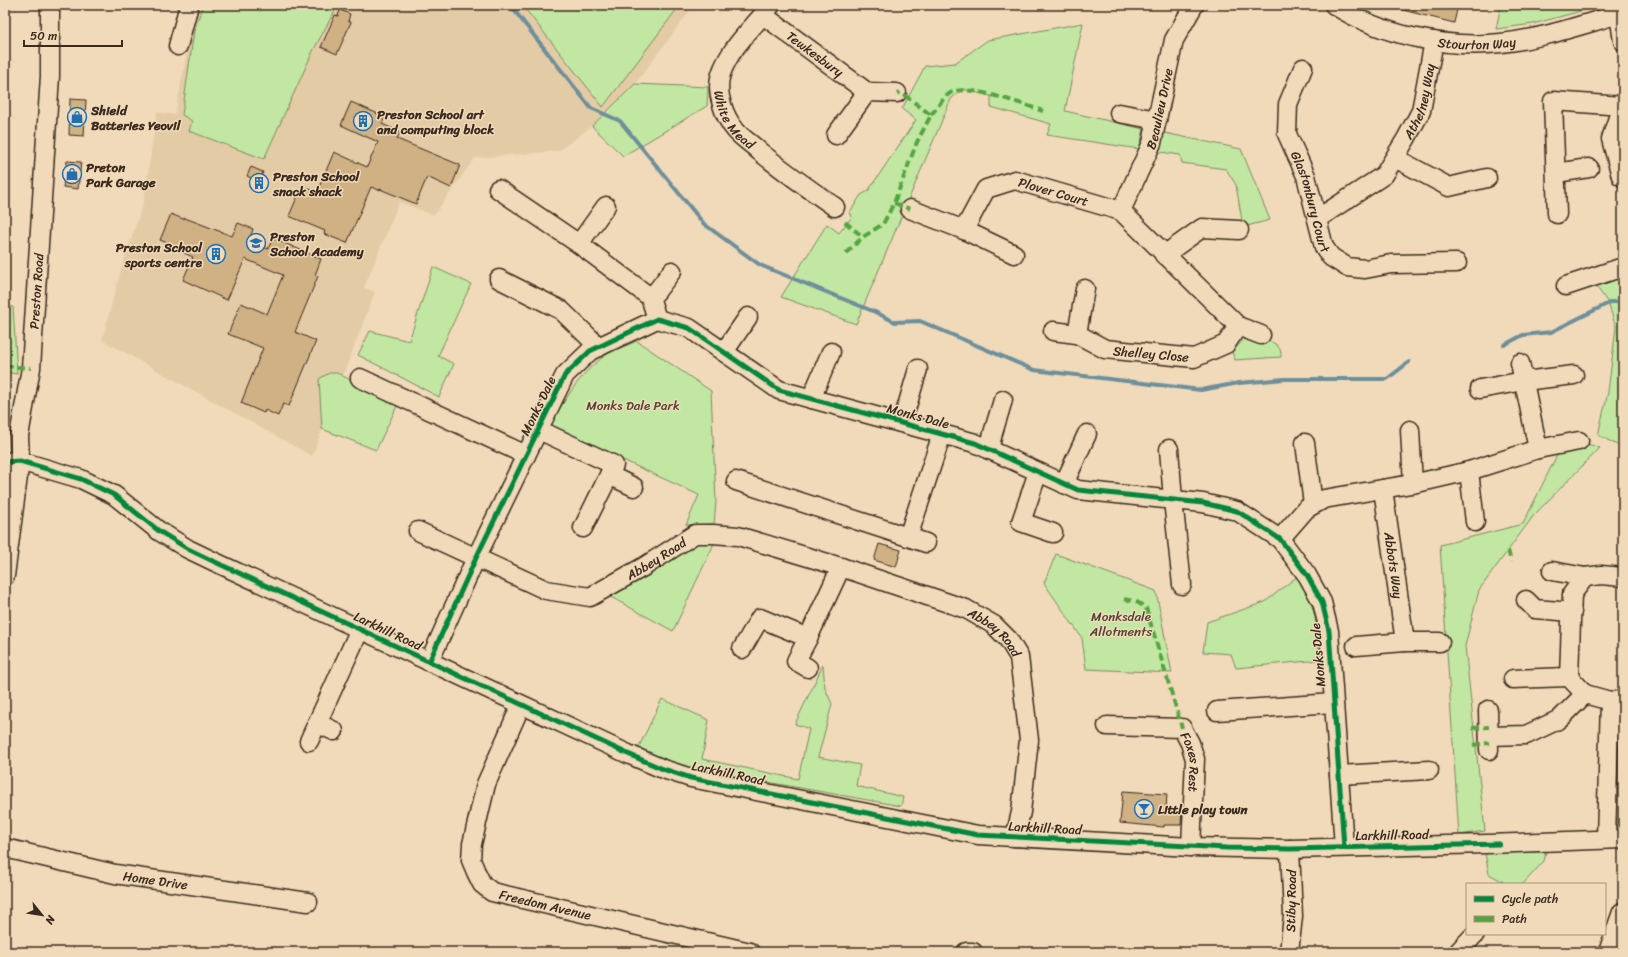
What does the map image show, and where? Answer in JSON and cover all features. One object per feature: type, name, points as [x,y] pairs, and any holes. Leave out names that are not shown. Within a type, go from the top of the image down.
[{"type":"street","name":"Preston Road","points":[[5,576],[13,462],[31,368],[50,76],[50,5]]},
{"type":"street","points":[[178,46],[189,5]]},
{"type":"street","name":"Beaulieu Drive","points":[[1120,211],[1152,142],[1174,40],[1194,5]]},
{"type":"street","name":"Stourton Way","points":[[1334,5],[1350,15],[1380,28],[1400,34],[1434,41],[1472,44],[1501,43],[1530,38],[1621,14]]},
{"type":"street","name":"Tewkesbury","points":[[767,10],[867,92]]},
{"type":"street","name":"White Mead","points":[[767,10],[728,58],[720,75],[719,91],[725,114],[736,131],[784,172],[835,207]]},
{"type":"street","points":[[1621,14],[1623,41]]},
{"type":"street","name":"Athelney Way","points":[[1317,220],[1384,175],[1421,111],[1434,41]]},
{"type":"street","name":"Glastonbury Court","points":[[1303,68],[1288,104],[1286,134],[1306,176],[1324,247],[1330,257],[1347,267],[1365,269],[1391,264],[1457,263]]},
{"type":"street","points":[[836,135],[867,92],[897,93]]},
{"type":"street","points":[[1557,214],[1553,101],[1622,104],[1611,139],[1621,176],[1623,177]]},
{"type":"street","points":[[1120,113],[1157,120]]},
{"type":"street","points":[[1395,158],[1449,186],[1487,178]]},
{"type":"street","points":[[1556,173],[1589,168]]},
{"type":"street","name":"Plover Court","points":[[964,230],[986,189],[1015,180],[1120,211]]},
{"type":"street","points":[[498,189],[579,244],[650,297],[657,319]]},
{"type":"street","points":[[579,244],[606,206]]},
{"type":"street","points":[[910,209],[964,230],[1014,254]]},
{"type":"street","points":[[1120,211],[1238,326],[1262,335]]},
{"type":"street","points":[[1164,255],[1202,228],[1239,230]]},
{"type":"street","points":[[1566,286],[1623,267]]},
{"type":"street","points":[[650,297],[656,292],[672,271]]},
{"type":"street","points":[[499,279],[561,310],[599,347]]},
{"type":"street","points":[[1053,331],[1077,334],[1085,289]]},
{"type":"street","points":[[724,352],[748,317]]},
{"type":"street","name":"Monks Dale","points":[[429,662],[476,558],[565,375],[590,351],[657,319],[689,328],[779,390],[975,443],[1078,490],[1203,503],[1238,511],[1280,539],[1307,575],[1322,602],[1329,631],[1344,847]]},
{"type":"street","name":"Shelley Close","points":[[1077,334],[1106,349],[1194,358],[1226,344],[1238,326]]},
{"type":"street","points":[[811,399],[831,352]]},
{"type":"street","points":[[1520,363],[1538,449]]},
{"type":"street","name":"Monks Dale","points":[[902,424],[918,369]]},
{"type":"street","points":[[1480,389],[1524,381],[1574,375]]},
{"type":"street","name":"Monks Dale","points":[[360,378],[526,455]]},
{"type":"street","points":[[990,450],[992,434],[1003,400]]},
{"type":"street","name":"Monks Dale","points":[[538,430],[614,464],[609,475]]},
{"type":"street","points":[[1410,430],[1413,484]]},
{"type":"street","name":"Monks Dale","points":[[908,537],[942,434]]},
{"type":"street","points":[[1064,484],[1087,434]]},
{"type":"street","points":[[1280,539],[1300,515],[1313,504],[1324,499],[1413,484],[1469,471],[1538,449],[1579,441]]},
{"type":"street","points":[[1305,443],[1313,504]]},
{"type":"street","points":[[1169,449],[1182,585]]},
{"type":"street","name":"Larkhill Road","points":[[13,462],[81,479],[114,495],[159,531],[188,549],[634,757],[663,769],[691,778],[978,835],[1191,847],[1290,849],[1614,839]]},
{"type":"street","points":[[1469,471],[1475,522]]},
{"type":"street","points":[[1038,472],[1021,522],[1053,533]]},
{"type":"street","points":[[583,528],[609,475],[634,487]]},
{"type":"street","points":[[736,481],[926,543]]},
{"type":"street","name":"Abbots Way","points":[[1383,489],[1405,642]]},
{"type":"street","points":[[418,531],[476,558]]},
{"type":"street","name":"Abbey Road","points":[[476,558],[546,590],[590,597],[645,566],[695,534],[738,536],[841,567],[966,610],[994,625],[1008,640],[1019,657],[1029,740],[1021,812],[1015,837]]},
{"type":"street","points":[[802,665],[808,638],[841,567]]},
{"type":"street","points":[[1552,571],[1585,577],[1623,577]]},
{"type":"street","points":[[1585,577],[1572,594],[1569,677],[1585,694],[1616,701],[1614,839]]},
{"type":"street","points":[[1526,600],[1535,609],[1572,612]]},
{"type":"street","points":[[742,649],[760,618],[808,638]]},
{"type":"street","points":[[309,741],[360,629]]},
{"type":"street","points":[[1356,646],[1405,642],[1440,642]]},
{"type":"street","points":[[1513,679],[1569,677]]},
{"type":"street","points":[[1488,710],[1489,743],[1526,735],[1560,719],[1585,694]]},
{"type":"street","name":"Monks Dale","points":[[1217,711],[1333,703]]},
{"type":"street","name":"Freedom Avenue","points":[[521,705],[486,784],[472,844],[471,860],[482,884],[492,892],[750,952]]},
{"type":"street","points":[[317,723],[334,731]]},
{"type":"street","name":"Foxes Rest","points":[[1107,726],[1182,728],[1190,743],[1195,759],[1191,847]]},
{"type":"street","points":[[1339,775],[1429,770]]},
{"type":"street","name":"Home Drive","points":[[5,848],[115,874],[308,902]]},
{"type":"street","name":"Stiby Road","points":[[1289,952],[1293,916],[1290,849]]},
{"type":"street","points":[[1608,952],[1622,912]]},
{"type":"street","points":[[1458,952],[1474,935]]},
{"type":"street","points":[[966,952],[973,952]]},
{"type":"shaded area","name":"Preston School Academy","points":[[197,5],[694,5],[635,84],[592,126],[559,151],[475,158],[434,215],[399,202],[364,288],[375,292],[312,456],[102,340],[121,270],[144,200],[157,112],[175,115],[187,52],[190,26]]},
{"type":"green space","points":[[203,5],[338,5],[313,51],[264,159],[189,131],[192,121],[182,115],[194,31]]},
{"type":"green space","points":[[522,5],[680,5],[603,107]]},
{"type":"green space","points":[[1501,5],[1603,5],[1533,24],[1496,29]]},
{"type":"green space","points":[[1083,23],[1065,111],[1144,129],[1139,149],[1047,135],[1051,124],[991,107],[991,96],[962,89],[951,99],[856,324],[781,297],[827,224],[839,233],[852,217],[850,212],[861,195],[868,191],[916,120],[902,109],[925,66],[955,63],[988,40]]},
{"type":"green space","points":[[635,84],[708,87],[707,106],[623,156],[592,126]]},
{"type":"green space","points":[[1160,132],[1241,149],[1270,220],[1243,227],[1236,185],[1226,169],[1182,163],[1180,155],[1154,151]]},
{"type":"green space","points":[[1623,261],[1623,448],[1598,435],[1608,392],[1616,327],[1608,303],[1586,272]]},
{"type":"green space","points":[[433,267],[471,284],[438,356],[454,364],[439,397],[358,355],[370,331],[409,341]]},
{"type":"green space","points":[[5,306],[13,307],[17,374],[5,372]]},
{"type":"green space","points":[[1246,337],[1262,339],[1274,343],[1281,351],[1281,357],[1235,360],[1232,352]]},
{"type":"green space","name":"Monks Dale Park","points":[[637,341],[711,391],[716,502],[714,524],[686,525],[699,495],[549,426],[579,380],[594,364],[611,352]]},
{"type":"green space","points":[[329,373],[337,373],[398,404],[376,450],[322,429],[319,379]]},
{"type":"green space","points":[[1579,441],[1600,448],[1534,515],[1479,590],[1465,646],[1485,831],[1459,835],[1440,545],[1523,524],[1562,445]]},
{"type":"green space","points":[[714,534],[713,546],[673,631],[609,596],[694,537]]},
{"type":"green space","name":"Monksdale Allotments","points":[[1056,554],[1156,591],[1172,673],[1086,669],[1082,638],[1044,583]]},
{"type":"green space","points":[[1299,575],[1309,597],[1315,616],[1319,660],[1236,668],[1231,654],[1203,652],[1207,622],[1265,602]]},
{"type":"green space","points":[[823,665],[825,688],[832,704],[818,757],[860,765],[856,786],[903,797],[901,806],[700,770],[697,779],[634,757],[662,699],[709,720],[702,759],[798,779],[809,729],[795,724]]},
{"type":"green space","points":[[1546,852],[1544,861],[1524,883],[1505,883],[1489,874],[1485,853]]},
{"type":"building","points":[[1399,5],[1458,5],[1454,23],[1399,9]]},
{"type":"building","points":[[340,10],[350,14],[348,21],[351,22],[337,54],[321,47],[335,15],[338,16]]},
{"type":"building","name":"Shield Batteries Yeovil","points":[[70,99],[86,100],[84,136],[69,135]]},
{"type":"building","points":[[351,102],[385,117],[382,124],[400,132],[397,139],[460,165],[451,188],[427,177],[416,204],[380,189],[371,187],[347,243],[324,234],[325,231],[289,216],[302,186],[317,192],[334,152],[367,167],[378,142],[341,125]]},
{"type":"building","name":"Preton Park Garage","points":[[67,161],[81,162],[78,189],[63,187]]},
{"type":"building","points":[[251,167],[263,172],[259,182],[247,176]]},
{"type":"building","points":[[171,214],[232,236],[238,223],[253,229],[249,241],[268,249],[273,238],[321,259],[315,275],[318,276],[295,332],[316,341],[289,406],[283,404],[278,416],[265,410],[264,413],[241,403],[263,348],[228,334],[241,303],[267,314],[283,275],[245,259],[227,300],[183,280],[193,257],[160,240]]},
{"type":"building","points":[[879,544],[901,550],[896,567],[874,560]]},
{"type":"building","name":"Little play town","points":[[1123,791],[1167,794],[1166,809],[1182,810],[1181,825],[1164,825],[1164,827],[1120,823]]},
{"type":"waterway","points":[[510,5],[591,108],[620,121],[704,224],[760,265],[875,312],[895,322],[920,321],[1034,370],[1201,390],[1239,383],[1285,379],[1387,379],[1409,362]]},
{"type":"waterway","points":[[1504,345],[1523,335],[1551,332],[1611,302],[1623,302]]},
{"type":"marked path","points":[[931,115],[946,96],[952,92],[960,90],[997,96],[1043,111]]},
{"type":"marked path","points":[[845,222],[863,237],[883,224],[894,203],[917,142],[931,115],[903,94],[897,93]]},
{"type":"marked path","points":[[894,203],[910,209]]},
{"type":"marked path","points":[[846,253],[863,237]]},
{"type":"marked path","points":[[5,366],[31,368]]},
{"type":"marked path","points":[[1508,550],[1511,562]]},
{"type":"marked path","points":[[1124,599],[1137,602],[1146,608],[1182,728]]},
{"type":"marked path","points":[[1472,728],[1489,727]]},
{"type":"marked path","points":[[1473,745],[1489,743]]},
{"type":"cycle path","points":[[429,662],[476,558],[565,375],[590,351],[657,319],[689,328],[779,390],[975,443],[1078,490],[1203,503],[1237,511],[1280,539],[1307,575],[1322,602],[1329,631],[1344,847]]},
{"type":"cycle path","points":[[5,462],[20,461],[81,479],[114,495],[159,531],[188,549],[628,754],[663,769],[691,778],[978,835],[1227,848],[1290,849],[1499,844]]},
{"type":"place","name":"Shield Batteries Yeovil","points":[[77,117]]},
{"type":"place","name":"Preston School art and computing block","points":[[363,121]]},
{"type":"place","name":"Preton Park Garage","points":[[72,174]]},
{"type":"place","name":"Preston School snack shack","points":[[259,183]]},
{"type":"place","name":"Preston School Academy","points":[[256,243]]},
{"type":"place","name":"Preston School sports centre","points":[[216,254]]},
{"type":"place","name":"Little play town","points":[[1144,809]]}]
